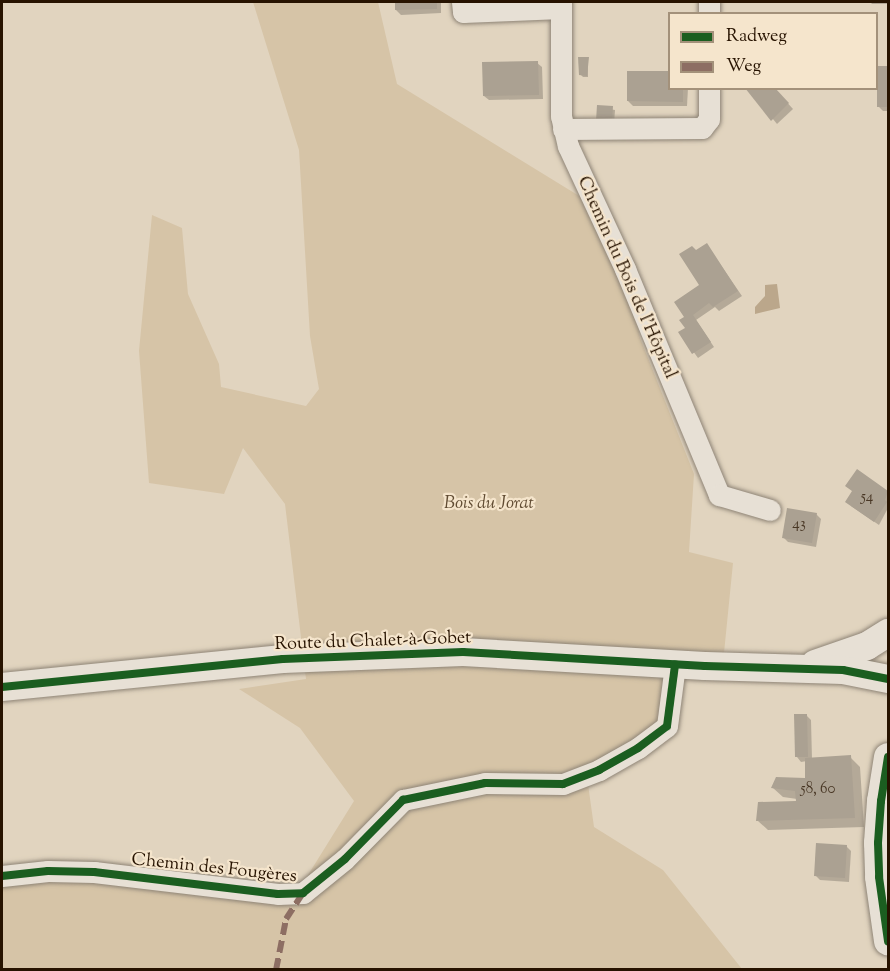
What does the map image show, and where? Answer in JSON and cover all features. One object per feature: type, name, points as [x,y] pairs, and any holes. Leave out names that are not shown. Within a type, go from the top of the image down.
[{"type":"main road","points":[[802,668],[867,646],[888,633]]},
{"type":"main road","name":"Route du Chalet-à-Gobet","points":[[2,687],[283,658],[463,652],[675,665],[843,670],[888,679]]},
{"type":"main road","points":[[888,757],[881,801],[878,858],[888,941]]},
{"type":"street","points":[[462,2],[463,12],[561,5]]},
{"type":"street","name":"Chemin du Bois de l'Hôpital","points":[[561,5],[563,129],[568,146],[625,268],[718,495],[770,510]]},
{"type":"street","points":[[563,129],[702,128],[709,119],[709,90]]},
{"type":"street","name":"Chemin des Fougères","points":[[2,876],[48,871],[94,872],[278,894],[303,893],[345,860],[403,800],[485,783],[563,784],[599,770],[638,748],[666,726],[675,665]]},
{"type":"green space","name":"Bois du Jorat","points":[[253,2],[378,2],[397,84],[615,218],[640,338],[694,474],[689,552],[733,563],[724,653],[684,653],[663,726],[586,770],[594,827],[663,870],[742,969],[2,970],[2,885],[48,878],[98,881],[290,904],[354,801],[300,728],[239,689],[306,679],[285,504],[243,448],[224,494],[149,483],[139,351],[152,215],[182,228],[188,294],[219,364],[221,387],[306,406],[319,389],[310,336],[299,150]]},
{"type":"shaded area","points":[[777,284],[780,308],[755,314],[755,307],[765,296],[765,285]]},
{"type":"building","points":[[395,2],[437,2],[437,9],[395,10]]},
{"type":"building","points":[[578,57],[589,57],[587,76],[579,75]]},
{"type":"building","points":[[538,61],[539,95],[483,96],[482,62]]},
{"type":"building","points":[[878,66],[888,66],[888,107],[877,107]]},
{"type":"building","points":[[627,71],[668,71],[668,90],[683,90],[683,102],[627,101]]},
{"type":"building","points":[[747,90],[777,90],[789,103],[771,121]]},
{"type":"building","points":[[597,105],[613,106],[612,123],[596,121]]},
{"type":"building","points":[[707,243],[738,291],[713,307],[709,303],[693,315],[711,342],[692,354],[678,332],[685,328],[679,320],[684,317],[674,302],[699,285],[679,254],[692,246],[696,250]]},
{"type":"building","points":[[857,469],[888,491],[885,500],[887,502],[874,522],[845,502],[852,491],[845,486]]},
{"type":"building","points":[[787,508],[817,513],[812,543],[782,538]]},
{"type":"building","points":[[794,714],[807,714],[808,757],[795,757]]},
{"type":"building","points":[[851,755],[855,818],[756,821],[758,802],[796,801],[795,791],[771,788],[776,777],[805,778],[805,758]]},
{"type":"building","points":[[816,843],[847,845],[845,878],[814,876]]},
{"type":"marked path","points":[[276,970],[286,919],[303,893]]},
{"type":"cycle path","points":[[2,687],[283,659],[463,652],[705,666],[843,670],[888,679]]},
{"type":"cycle path","points":[[2,876],[48,871],[94,872],[278,894],[303,893],[345,859],[403,800],[485,783],[563,784],[599,770],[638,748],[667,726],[675,665]]},
{"type":"cycle path","points":[[888,757],[881,801],[878,843],[879,877],[888,941]]}]
